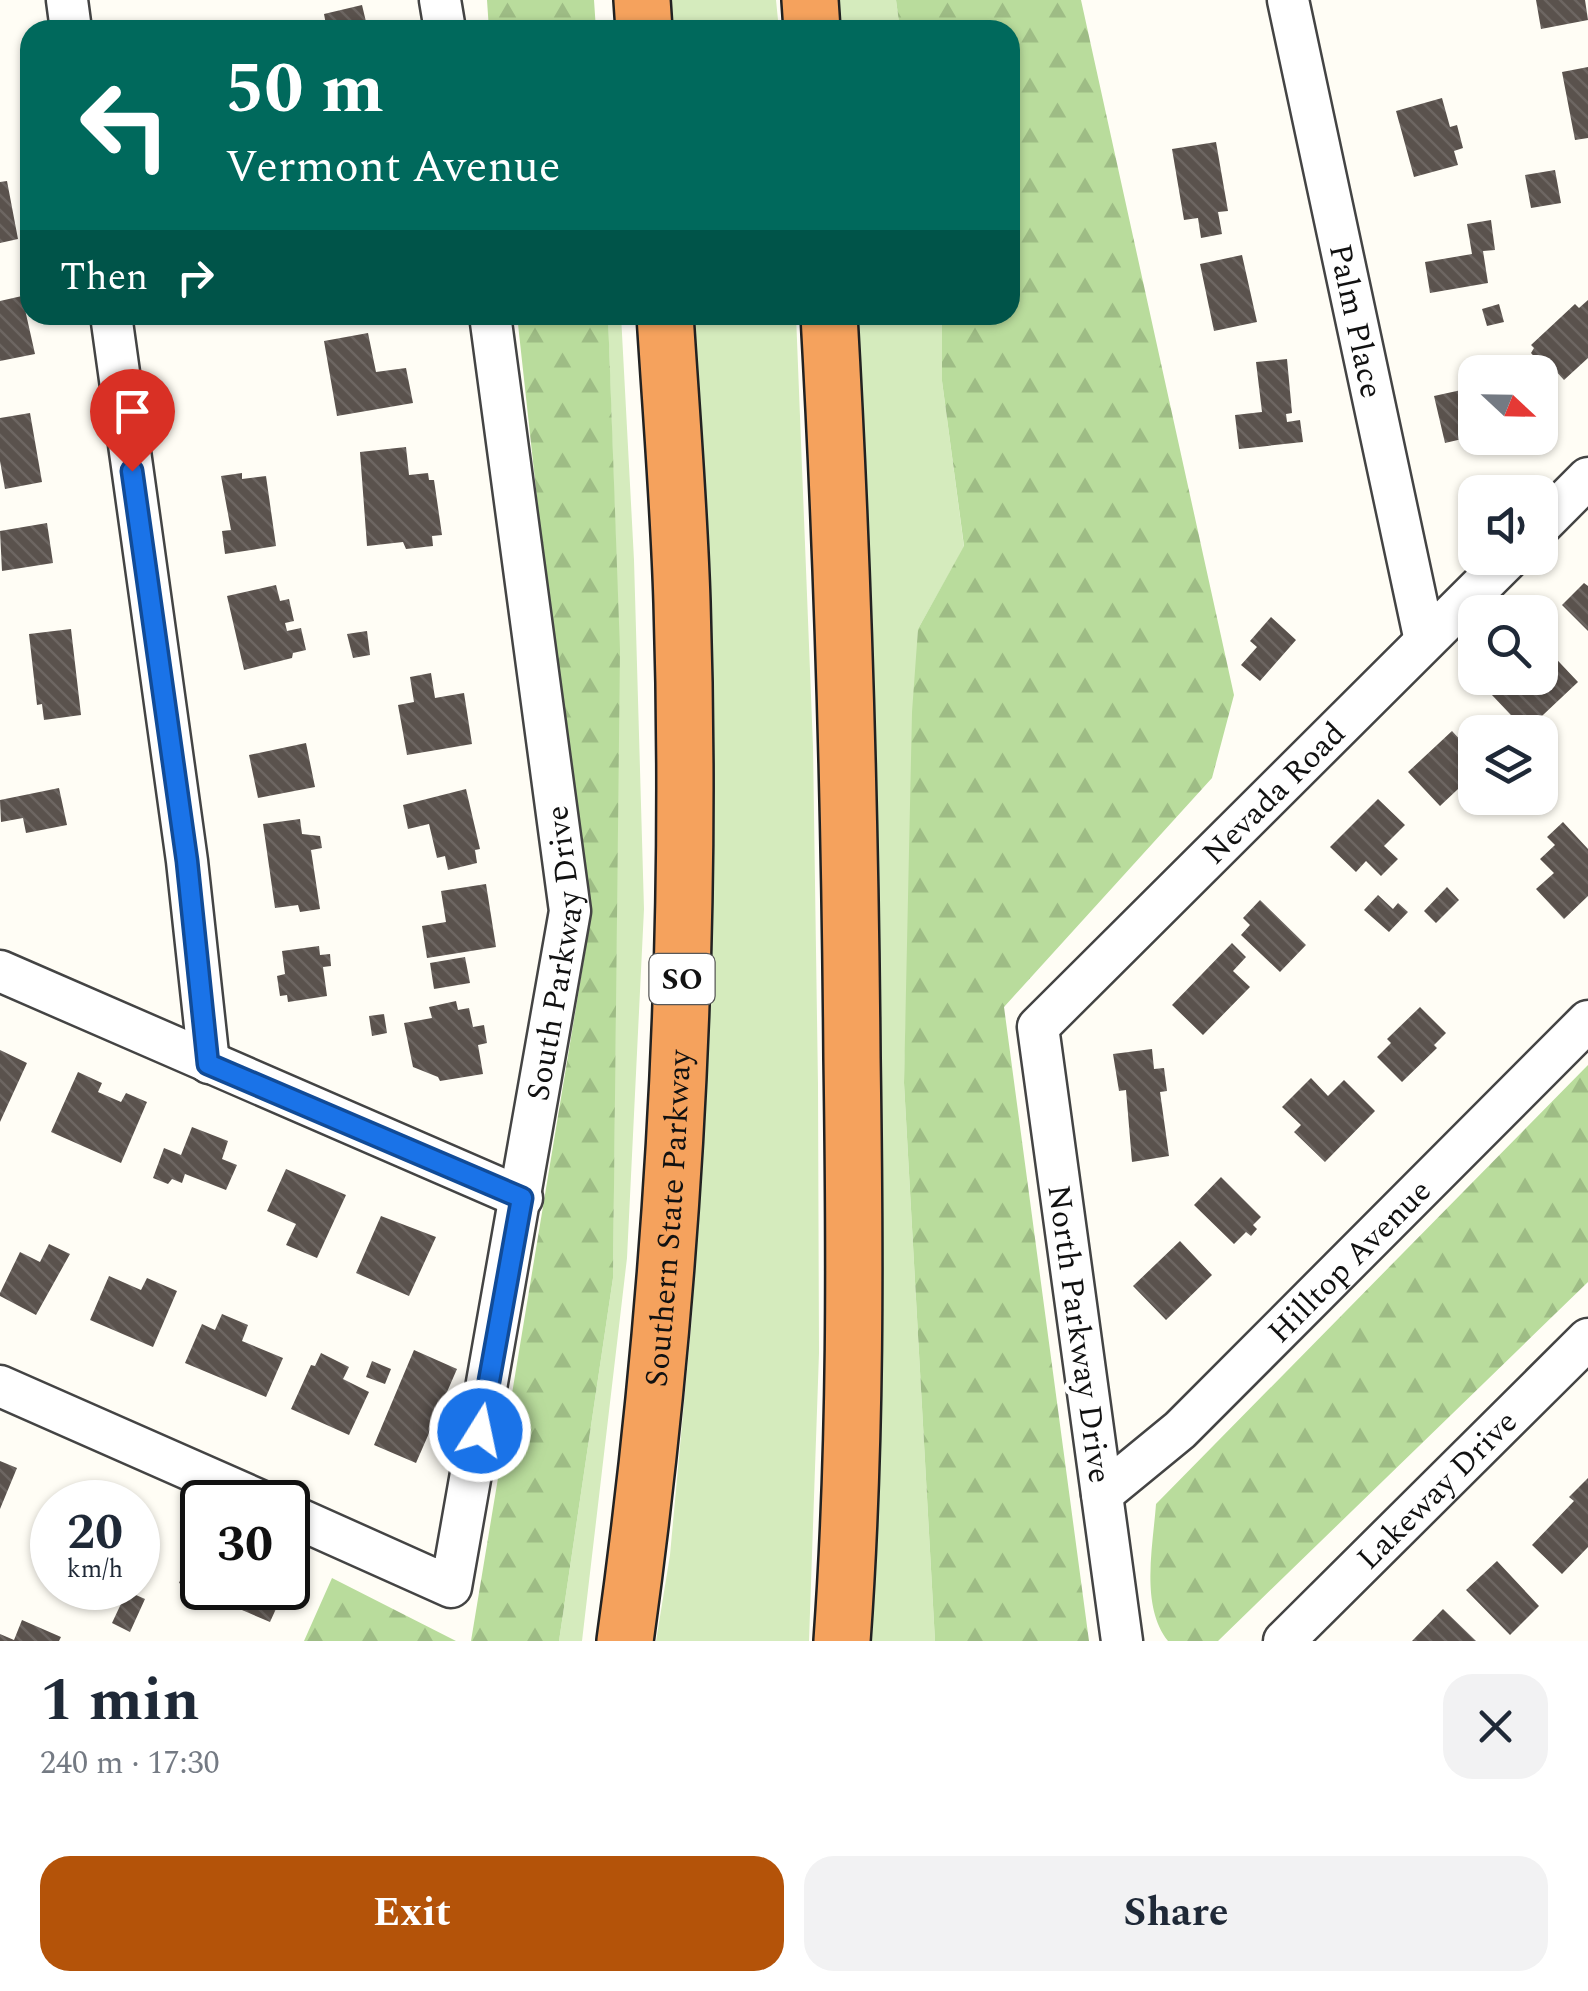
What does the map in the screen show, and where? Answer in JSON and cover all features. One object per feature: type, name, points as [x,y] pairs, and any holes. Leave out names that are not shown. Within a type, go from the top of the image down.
[{"type":"highway","name":"Southern State Parkway","points":[[625,1641],[664,1301],[681,1024],[685,780],[682,599],[666,325]]},
{"type":"highway","points":[[829,325],[848,745],[853,1129],[852,1474],[842,1641]]},
{"type":"street","name":"Palm Place","points":[[1288,0],[1426,641]]},
{"type":"street","points":[[111,325],[187,861],[208,1064]]},
{"type":"street","name":"South Parkway Drive","points":[[310,1524],[451,1586],[570,911],[491,325]]},
{"type":"street","points":[[1558,508],[1588,478]]},
{"type":"street","name":"Nevada Road","points":[[1038,1028],[1492,575]]},
{"type":"street","points":[[0,971],[522,1198]]},
{"type":"street","name":"Hilltop Avenue","points":[[1102,1494],[1180,1430],[1588,1021]]},
{"type":"street","name":"North Parkway Drive","points":[[1038,1028],[1122,1641]]},
{"type":"street","name":"Lakeway Drive","points":[[1284,1641],[1588,1340]]},
{"type":"street","points":[[0,1386],[212,1480]]},
{"type":"green space","points":[[487,0],[594,0],[595,20],[488,20]]},
{"type":"green space","points":[[669,0],[776,0],[778,20],[670,20]]},
{"type":"green space","points":[[829,0],[896,0],[899,20],[830,20]]},
{"type":"green space","points":[[896,0],[1081,0],[1234,695],[1212,778],[1004,1007],[1089,1641],[935,1641],[904,1083],[912,712],[918,629],[964,546],[942,381],[942,325],[1020,325],[1020,20],[899,20]]},
{"type":"green space","points":[[518,325],[608,325],[620,650],[613,1278],[559,1641],[471,1641],[586,947]]},
{"type":"green space","points":[[608,325],[622,325],[634,560],[644,909],[627,1258],[582,1641],[559,1641],[613,1278],[619,646]]},
{"type":"green space","points":[[693,325],[796,325],[813,747],[818,1085],[819,1353],[809,1641],[656,1641],[670,1555],[692,1316],[708,939],[711,578]]},
{"type":"green space","points":[[848,325],[942,325],[942,381],[964,547],[918,629],[904,1083],[935,1641],[872,1641],[877,1282]]},
{"type":"green space","points":[[1588,1065],[1588,1282],[1218,1641],[1168,1641],[1159,1627],[1151,1593],[1156,1504]]},
{"type":"green space","points":[[332,1578],[456,1641],[304,1641]]},
{"type":"building","points":[[1536,0],[1585,0],[1588,20],[1541,29]]},
{"type":"building","points":[[362,5],[366,20],[325,20],[324,14]]},
{"type":"building","points":[[1588,67],[1588,138],[1575,140],[1562,72]]},
{"type":"building","points":[[1442,98],[1450,127],[1457,125],[1463,148],[1454,151],[1458,165],[1414,177],[1396,111]]},
{"type":"building","points":[[1216,142],[1228,211],[1218,212],[1222,234],[1201,238],[1198,218],[1184,220],[1172,149]]},
{"type":"building","points":[[1555,170],[1561,203],[1531,208],[1525,175]]},
{"type":"building","points":[[7,181],[18,239],[0,243],[0,182]]},
{"type":"building","points":[[1491,220],[1495,250],[1483,251],[1488,283],[1430,293],[1425,262],[1472,254],[1467,224]]},
{"type":"building","points":[[1242,255],[1257,322],[1214,331],[1200,264]]},
{"type":"building","points":[[20,296],[20,325],[28,325],[35,354],[0,361],[0,301]]},
{"type":"building","points":[[1588,300],[1588,358],[1564,380],[1558,373],[1558,355],[1533,355],[1531,345],[1575,304],[1579,308]]},
{"type":"building","points":[[1499,304],[1504,322],[1487,326],[1482,309]]},
{"type":"building","points":[[368,333],[376,372],[406,368],[413,403],[337,416],[324,341]]},
{"type":"building","points":[[1287,359],[1292,413],[1286,414],[1287,422],[1300,420],[1303,442],[1239,449],[1235,415],[1262,412],[1256,362]]},
{"type":"building","points":[[1458,391],[1458,440],[1445,443],[1434,396]]},
{"type":"building","points":[[30,413],[42,482],[5,489],[0,461],[0,418]]},
{"type":"building","points":[[406,447],[409,475],[428,473],[429,480],[434,480],[442,535],[432,536],[433,546],[406,549],[403,542],[367,546],[360,452]]},
{"type":"building","points":[[242,473],[242,479],[266,476],[276,546],[225,554],[222,531],[231,530],[221,476]]},
{"type":"building","points":[[47,523],[53,563],[2,571],[0,531]]},
{"type":"building","points":[[1584,583],[1588,586],[1588,631],[1562,605]]},
{"type":"building","points":[[276,585],[280,601],[289,599],[294,621],[285,623],[287,631],[301,628],[306,650],[293,653],[292,658],[244,670],[227,596]]},
{"type":"building","points":[[1271,617],[1296,640],[1260,681],[1241,665],[1257,647],[1250,641]]},
{"type":"building","points":[[71,629],[81,715],[44,720],[42,704],[37,705],[29,634]]},
{"type":"building","points":[[367,631],[370,655],[353,658],[347,634]]},
{"type":"building","points":[[1558,661],[1578,682],[1543,715],[1511,715],[1492,695],[1558,695]]},
{"type":"building","points":[[431,673],[435,698],[464,693],[472,744],[407,755],[398,705],[414,702],[410,677]]},
{"type":"building","points":[[1452,731],[1458,738],[1458,789],[1440,806],[1408,772]]},
{"type":"building","points":[[306,743],[315,787],[258,798],[249,755]]},
{"type":"building","points":[[59,788],[67,825],[26,833],[23,818],[1,822],[0,800]]},
{"type":"building","points":[[466,789],[480,849],[475,850],[477,863],[448,870],[445,856],[437,858],[429,824],[408,829],[403,805]]},
{"type":"building","points":[[1378,799],[1405,825],[1384,846],[1398,859],[1381,876],[1366,861],[1356,872],[1330,847]]},
{"type":"building","points":[[300,819],[302,834],[320,836],[322,848],[311,850],[320,909],[300,912],[298,905],[275,908],[263,824]]},
{"type":"building","points":[[1563,822],[1588,849],[1588,896],[1564,919],[1536,889],[1554,873],[1540,859],[1555,845],[1547,837]]},
{"type":"building","points":[[486,884],[496,947],[427,958],[422,926],[446,922],[441,891]]},
{"type":"building","points":[[1447,887],[1459,900],[1436,923],[1424,911]]},
{"type":"building","points":[[1378,895],[1393,909],[1398,903],[1408,912],[1389,932],[1364,910]]},
{"type":"building","points":[[1260,900],[1306,945],[1280,972],[1241,935],[1250,925],[1243,918]]},
{"type":"building","points":[[1232,943],[1246,957],[1233,971],[1250,987],[1203,1035],[1172,1005]]},
{"type":"building","points":[[319,946],[320,955],[330,954],[331,966],[323,967],[327,996],[288,1002],[287,995],[280,996],[277,976],[285,974],[282,951]]},
{"type":"building","points":[[465,957],[470,983],[434,989],[430,963]]},
{"type":"building","points":[[456,1001],[458,1010],[469,1008],[473,1027],[484,1025],[487,1043],[478,1045],[483,1074],[440,1081],[413,1067],[404,1023],[432,1018],[429,1007]]},
{"type":"building","points":[[1420,1007],[1446,1033],[1434,1045],[1437,1048],[1402,1082],[1377,1057],[1391,1043],[1387,1039]]},
{"type":"building","points":[[384,1014],[387,1033],[372,1036],[369,1016]]},
{"type":"building","points":[[1152,1049],[1154,1069],[1164,1068],[1167,1091],[1160,1092],[1169,1156],[1132,1162],[1126,1090],[1119,1091],[1113,1054]]},
{"type":"building","points":[[0,1050],[27,1063],[0,1122]]},
{"type":"building","points":[[78,1072],[102,1083],[98,1092],[121,1102],[126,1093],[147,1102],[121,1163],[51,1132]]},
{"type":"building","points":[[1311,1078],[1328,1096],[1344,1080],[1375,1111],[1325,1162],[1294,1132],[1301,1125],[1282,1107]]},
{"type":"building","points":[[192,1127],[228,1141],[222,1159],[237,1165],[226,1190],[185,1174],[182,1183],[172,1179],[168,1184],[153,1178],[164,1148],[181,1155]]},
{"type":"building","points":[[286,1169],[346,1195],[317,1258],[286,1245],[296,1224],[267,1211]]},
{"type":"building","points":[[1221,1177],[1261,1217],[1253,1225],[1257,1229],[1251,1236],[1246,1232],[1234,1244],[1194,1205]]},
{"type":"building","points":[[381,1216],[436,1237],[409,1296],[356,1273]]},
{"type":"building","points":[[1180,1241],[1212,1275],[1166,1320],[1133,1286]]},
{"type":"building","points":[[49,1244],[70,1254],[36,1315],[0,1293],[20,1252],[40,1262]]},
{"type":"building","points":[[109,1276],[141,1290],[147,1278],[177,1291],[153,1347],[90,1320]]},
{"type":"building","points":[[222,1314],[248,1325],[242,1341],[283,1358],[266,1397],[185,1363],[202,1324],[215,1330]]},
{"type":"building","points":[[414,1350],[457,1369],[416,1463],[374,1445]]},
{"type":"building","points":[[321,1353],[349,1367],[343,1379],[369,1392],[349,1435],[291,1409],[311,1365],[315,1366]]},
{"type":"building","points":[[372,1361],[391,1369],[385,1384],[366,1377]]},
{"type":"building","points":[[0,1461],[17,1468],[0,1509]]},
{"type":"building","points":[[1588,1478],[1588,1547],[1562,1574],[1532,1545],[1574,1501],[1569,1497]]},
{"type":"building","points":[[1497,1561],[1539,1606],[1510,1635],[1466,1590]]},
{"type":"building","points":[[1443,1609],[1476,1641],[1412,1641]]},
{"type":"building","points":[[118,1610],[140,1610],[130,1632],[112,1623]]},
{"type":"building","points":[[242,1610],[275,1610],[270,1622]]},
{"type":"building","points":[[22,1620],[61,1637],[59,1641],[0,1641],[0,1634],[14,1640]]},
{"type":"route","points":[[132,471],[187,861],[208,1064],[522,1198],[480,1431]]}]
